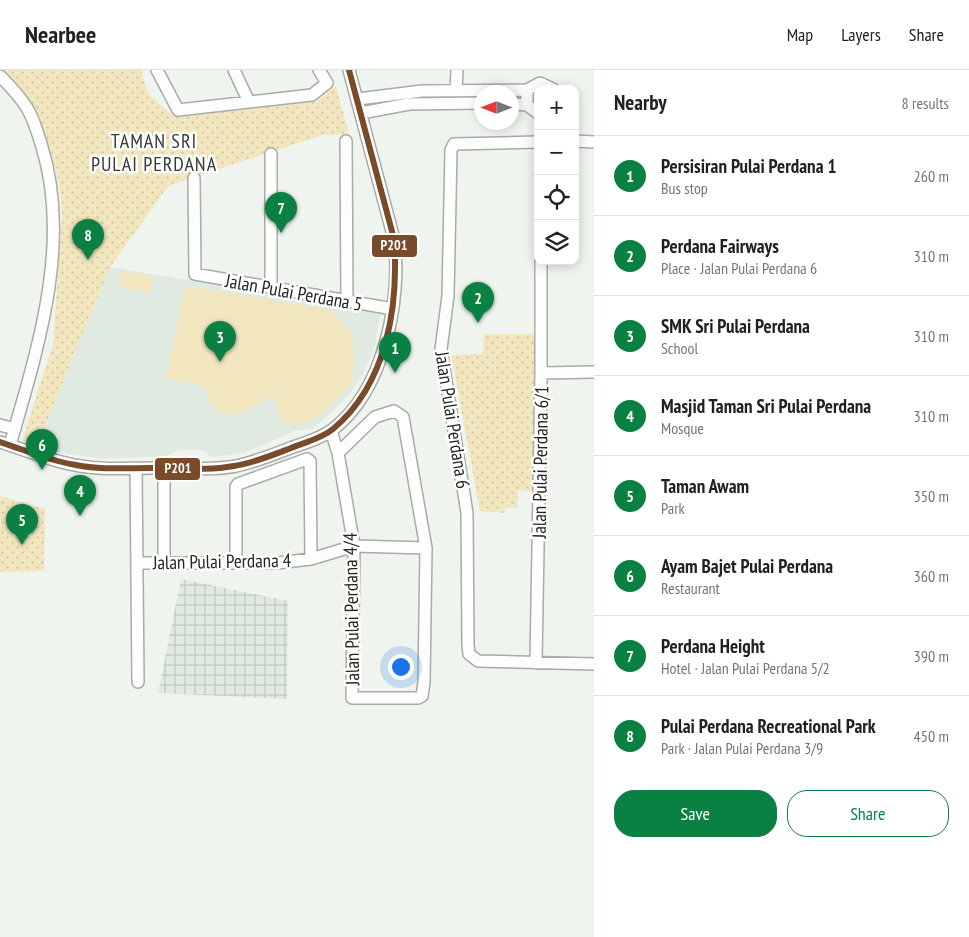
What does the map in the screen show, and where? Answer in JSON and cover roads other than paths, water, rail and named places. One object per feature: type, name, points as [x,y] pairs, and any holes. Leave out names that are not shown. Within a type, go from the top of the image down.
[{"type":"street","points":[[157,70],[178,110],[312,95],[327,83],[320,70]]},
{"type":"street","points":[[234,70],[249,102]]},
{"type":"street","points":[[0,76],[27,108],[38,136],[47,164],[54,216],[44,321],[33,372],[15,429],[5,444],[44,458],[88,467],[212,469],[237,465],[307,442],[331,431],[359,400],[372,380],[384,347],[393,309],[396,258],[394,239],[349,70]]},
{"type":"street","points":[[456,91],[457,70]]},
{"type":"street","points":[[358,99],[422,91],[527,90],[534,86]]},
{"type":"street","points":[[527,90],[527,105]]},
{"type":"street","points":[[361,113],[409,104],[474,103]]},
{"type":"street","points":[[519,104],[527,105],[534,110]]},
{"type":"street","points":[[579,141],[594,142]]},
{"type":"street","points":[[346,142],[347,301]]},
{"type":"street","name":"Jalan Pulai Perdana 6","points":[[534,142],[454,144],[452,147],[449,290],[441,348],[467,513],[469,654],[478,661],[594,664]]},
{"type":"street","points":[[271,154],[271,288]]},
{"type":"street","name":"Jalan Pulai Perdana 5","points":[[194,178],[195,274],[393,309]]},
{"type":"street","name":"Jalan Pulai Perdana 6/1","points":[[536,663],[542,373],[541,265]]},
{"type":"street","points":[[542,373],[594,372]]},
{"type":"street","points":[[338,453],[379,414],[394,411],[399,413],[406,424],[426,548]]},
{"type":"street","points":[[0,425],[15,429]]},
{"type":"street","name":"Jalan Pulai Perdana 4/4","points":[[331,431],[338,453],[354,546],[352,698],[418,698],[422,696],[424,682],[426,548]]},
{"type":"street","points":[[236,562],[236,487],[242,482],[309,459],[311,558]]},
{"type":"street","points":[[136,468],[138,682]]},
{"type":"street","points":[[164,483],[164,563]]},
{"type":"street","name":"Jalan Pulai Perdana 4","points":[[137,563],[236,562],[277,564],[311,558],[354,546],[426,548]]},
{"type":"place","name":"Perdana Height","points":[[281,233]]},
{"type":"place","name":"Pulai Perdana Recreational Park","points":[[88,260]]},
{"type":"place","name":"Perdana Fairways","points":[[478,323]]},
{"type":"place","name":"SMK Sri Pulai Perdana","points":[[220,362]]},
{"type":"place","name":"Persisiran Pulai Perdana 1","points":[[395,373]]},
{"type":"place","name":"Ayam Bajet Pulai Perdana","points":[[42,470]]},
{"type":"place","name":"Masjid Taman Sri Pulai Perdana","points":[[80,516]]},
{"type":"place","name":"Taman Awam","points":[[22,545]]},
{"type":"district","name":"TAMAN SRI PULAI PERDANA","points":[[154,152]]}]
